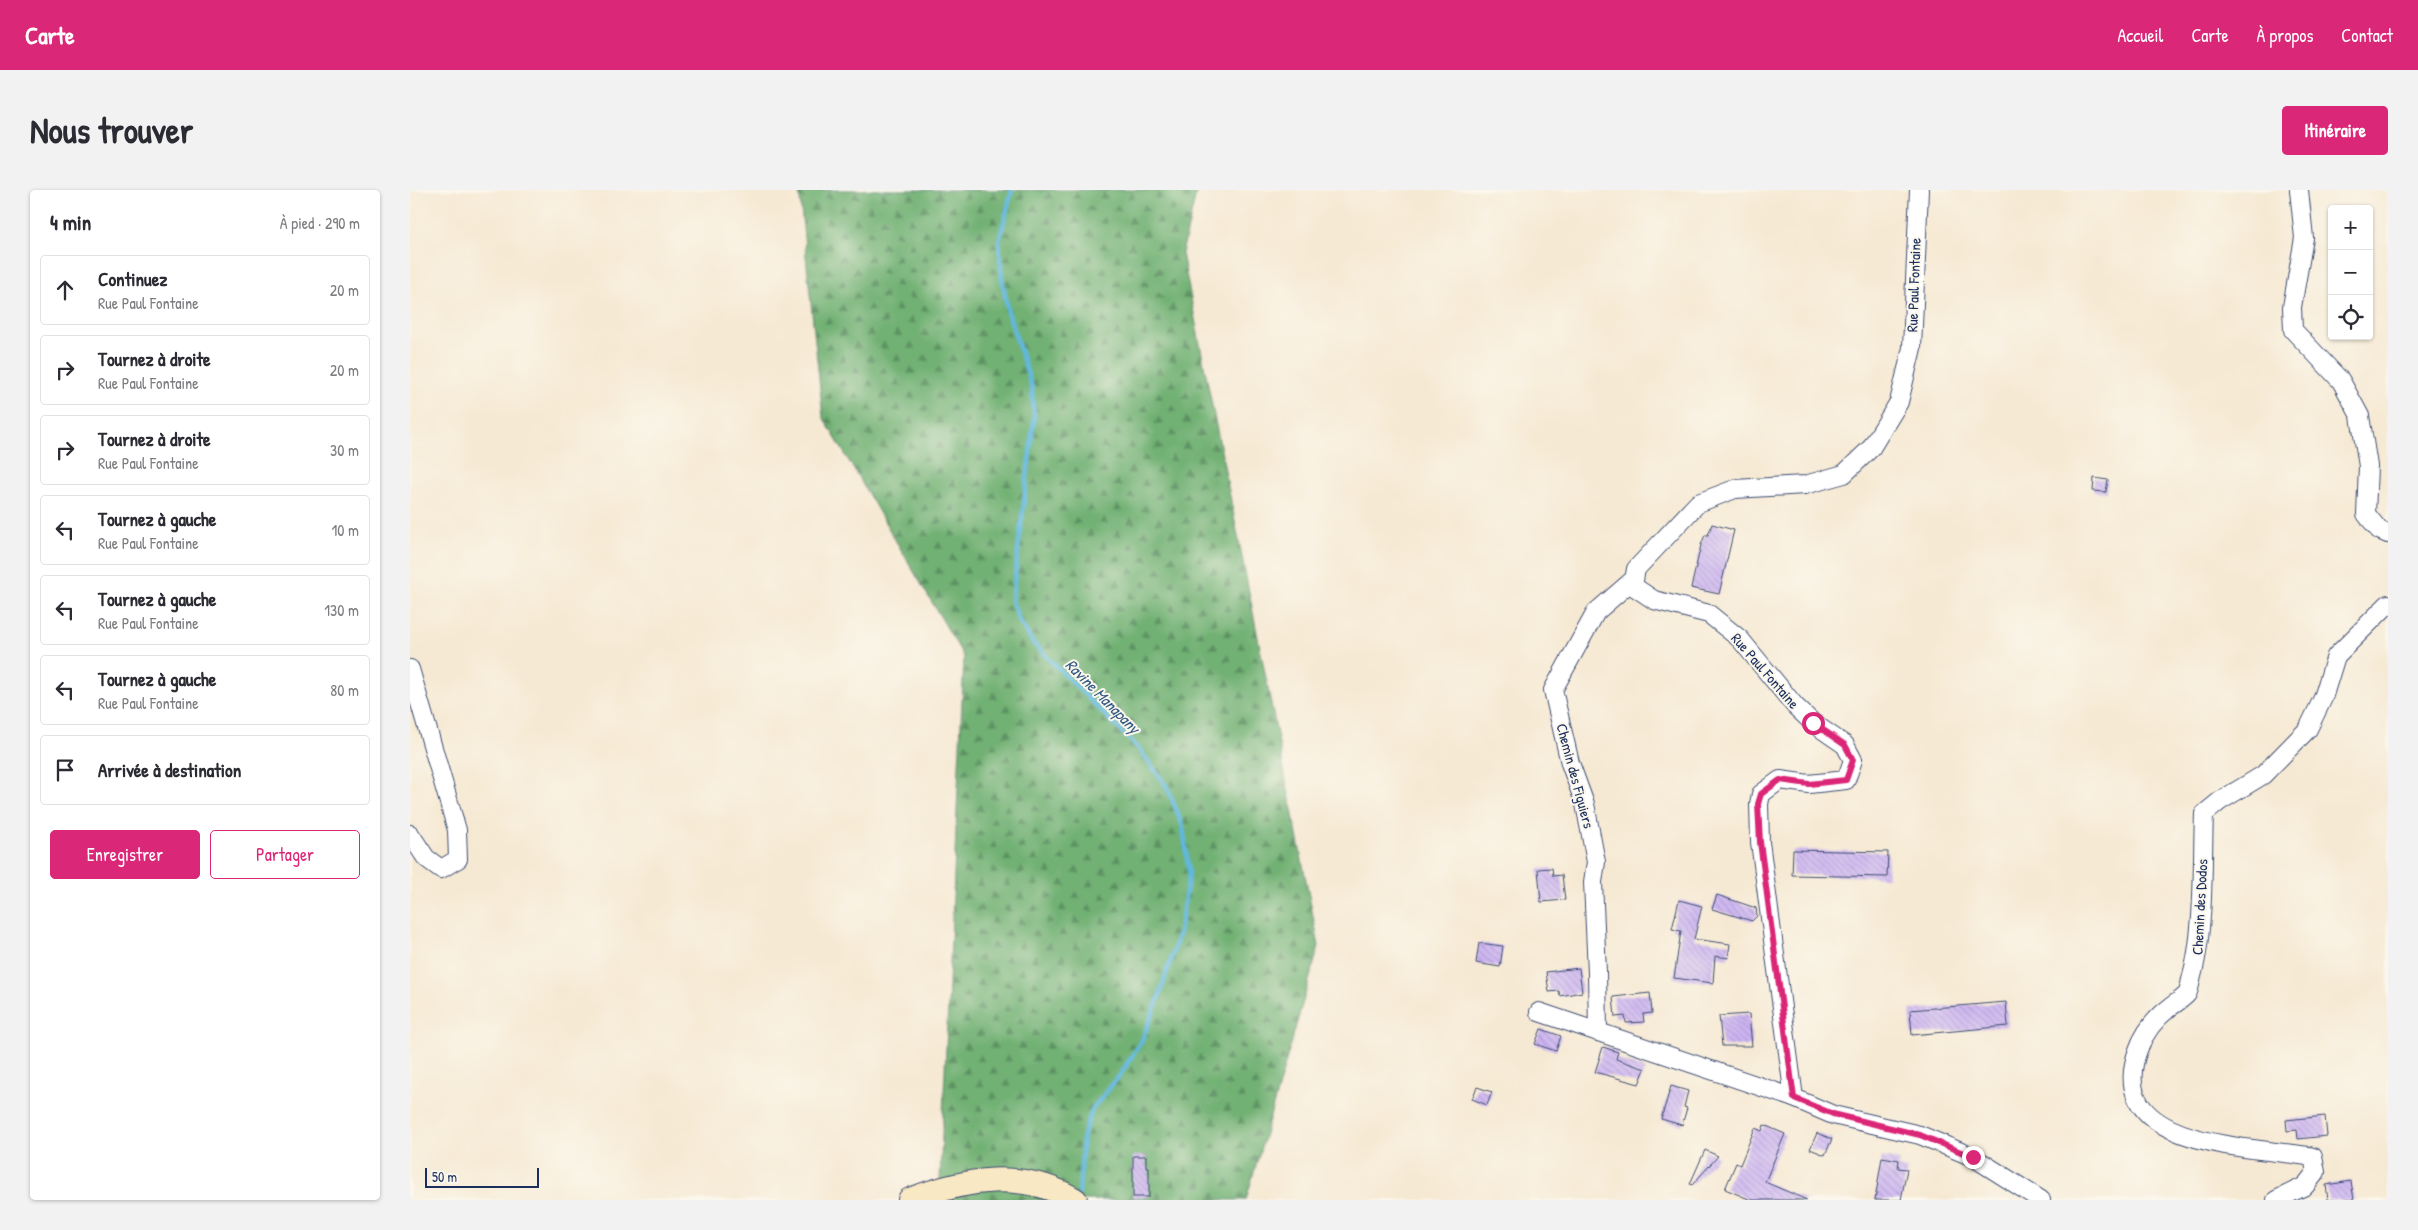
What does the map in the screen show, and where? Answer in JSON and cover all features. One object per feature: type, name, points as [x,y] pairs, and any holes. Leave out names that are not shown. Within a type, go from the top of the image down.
[{"type":"main road","points":[[910,1200],[933,1191],[956,1186],[1009,1179],[1036,1183],[1068,1196]]},
{"type":"street","name":"Rue Paul Fontaine","points":[[1794,1098],[1760,842],[1758,804],[1761,794],[1780,780],[1809,784],[1846,780],[1853,760],[1845,745],[1813,723],[1796,706],[1740,639],[1709,614],[1654,600],[1633,586],[1634,578],[1636,569],[1698,503],[1735,489],[1805,485],[1844,474],[1871,448],[1899,402],[1912,348],[1919,190]]},
{"type":"street","points":[[2299,190],[2304,238],[2292,306],[2293,330],[2342,380],[2360,416],[2368,466],[2366,514],[2379,530],[2388,534]]},
{"type":"street","name":"Chemin des Figuiers","points":[[1598,1032],[1593,882],[1596,862],[1585,804],[1570,763],[1553,690],[1596,612],[1634,578]]},
{"type":"street","name":"Chemin des Dodos","points":[[2276,1200],[2305,1186],[2316,1172],[2313,1157],[2234,1147],[2176,1133],[2151,1117],[2135,1097],[2134,1070],[2138,1050],[2155,1019],[2187,994],[2198,957],[2204,814],[2220,801],[2263,775],[2308,729],[2323,698],[2336,656],[2388,604]]},
{"type":"street","points":[[410,669],[457,830],[458,859],[441,869],[426,858],[410,834]]},
{"type":"street","points":[[1539,1012],[1794,1098],[1833,1114],[1920,1135],[1973,1157],[2041,1200]]},
{"type":"green space","points":[[799,190],[1197,190],[1182,253],[1319,946],[1246,1200],[939,1200],[964,657],[823,417]]},
{"type":"building","points":[[2094,478],[2108,480],[2106,492],[2093,491]]},
{"type":"building","points":[[1712,524],[1734,530],[1719,594],[1691,588],[1701,545],[1705,535],[1708,535]]},
{"type":"building","points":[[1793,850],[1888,852],[1887,877],[1792,875]]},
{"type":"building","points":[[1552,868],[1553,876],[1562,875],[1565,900],[1541,902],[1538,869]]},
{"type":"building","points":[[1717,895],[1756,908],[1757,916],[1752,921],[1712,909]]},
{"type":"building","points":[[1679,900],[1702,906],[1694,939],[1730,944],[1728,958],[1715,956],[1713,983],[1674,978],[1681,931],[1672,929]]},
{"type":"building","points":[[1479,943],[1503,946],[1500,967],[1476,963]]},
{"type":"building","points":[[1579,968],[1582,992],[1560,996],[1559,991],[1549,992],[1546,972]]},
{"type":"building","points":[[1650,993],[1652,1013],[1643,1014],[1644,1022],[1626,1023],[1625,1016],[1615,1017],[1613,997]]},
{"type":"building","points":[[2006,1002],[2008,1026],[1912,1035],[1910,1010]]},
{"type":"building","points":[[1749,1014],[1752,1046],[1722,1046],[1719,1016]]},
{"type":"building","points":[[1541,1029],[1561,1036],[1556,1051],[1535,1044]]},
{"type":"building","points":[[1603,1047],[1618,1052],[1616,1059],[1645,1069],[1639,1084],[1595,1072]]},
{"type":"building","points":[[1671,1086],[1688,1091],[1684,1107],[1687,1108],[1682,1125],[1661,1119]]},
{"type":"building","points":[[1477,1087],[1492,1092],[1487,1105],[1472,1099]]},
{"type":"building","points":[[2325,1116],[2327,1136],[2298,1139],[2297,1130],[2287,1131],[2286,1120]]},
{"type":"building","points":[[1764,1125],[1785,1134],[1765,1182],[1807,1200],[1751,1200],[1725,1189],[1736,1163],[1740,1165],[1755,1128],[1762,1131]]},
{"type":"building","points":[[1817,1133],[1832,1139],[1825,1155],[1810,1149]]},
{"type":"building","points":[[1705,1150],[1718,1156],[1692,1185],[1690,1184]]},
{"type":"building","points":[[1133,1156],[1146,1156],[1146,1167],[1149,1167],[1149,1197],[1133,1197]]},
{"type":"building","points":[[1882,1157],[1899,1160],[1898,1168],[1907,1169],[1901,1200],[1875,1200]]},
{"type":"building","points":[[2351,1181],[2354,1200],[2328,1200],[2326,1185]]},
{"type":"waterway","name":"Ravine Manapany","points":[[1012,190],[999,241],[1002,278],[1008,312],[1032,388],[1034,419],[1012,600],[1018,619],[1033,643],[1140,750],[1167,787],[1183,827],[1189,874],[1179,933],[1159,997],[1141,1042],[1120,1075],[1093,1108],[1083,1135],[1079,1194]]},
{"type":"route","points":[[1813,723],[1845,745],[1853,760],[1846,780],[1809,784],[1780,780],[1761,794],[1758,804],[1760,842],[1794,1098],[1833,1114],[1920,1135],[1973,1157]]}]
